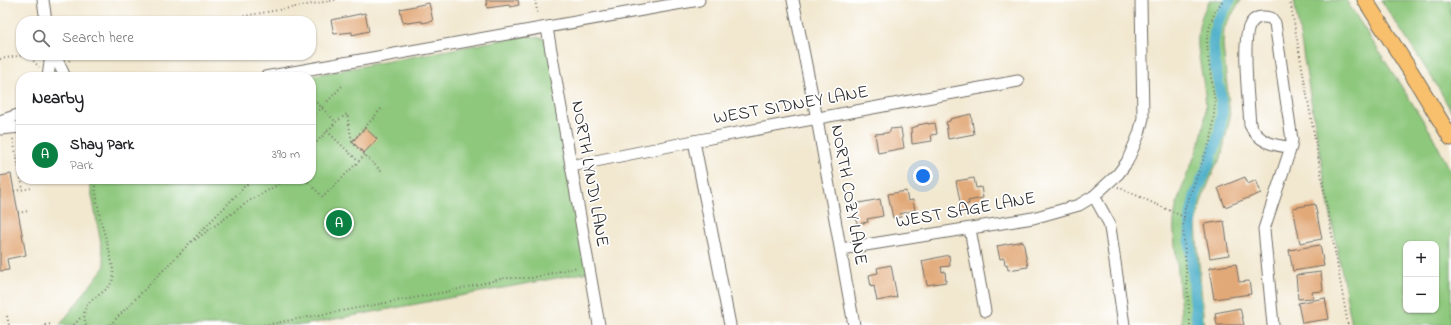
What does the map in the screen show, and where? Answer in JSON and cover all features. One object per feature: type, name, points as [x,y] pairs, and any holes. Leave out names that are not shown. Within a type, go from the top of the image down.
[{"type":"highway","points":[[1365,0],[1451,138]]},
{"type":"street","points":[[43,0],[45,16]]},
{"type":"street","points":[[294,72],[699,0]]},
{"type":"street","name":"NORTH COZY LANE","points":[[793,0],[817,119],[854,325]]},
{"type":"street","name":"WEST SAGE LANE","points":[[841,248],[1033,218],[1079,205],[1094,196],[1127,162],[1139,134],[1143,118],[1141,0]]},
{"type":"street","points":[[1273,325],[1264,229],[1291,147],[1292,140],[1275,23],[1271,18],[1264,16],[1257,18],[1250,25],[1247,32],[1245,46],[1250,125],[1253,131],[1261,139],[1276,146],[1291,147]]},
{"type":"street","name":"NORTH LYNDI LANE","points":[[547,28],[599,325]]},
{"type":"street","points":[[45,72],[49,60]]},
{"type":"street","points":[[57,60],[63,72]]},
{"type":"street","name":"WEST SIDNEY LANE","points":[[571,166],[694,141],[1018,81]]},
{"type":"street","points":[[0,122],[16,116]]},
{"type":"street","points":[[0,129],[16,128]]},
{"type":"street","points":[[694,141],[730,325]]},
{"type":"street","points":[[1094,196],[1108,223],[1111,234],[1124,325]]},
{"type":"street","points":[[970,229],[985,311]]},
{"type":"path","points":[[244,16],[335,0]]},
{"type":"path","points":[[535,0],[538,15]]},
{"type":"path","points":[[1190,325],[1184,234],[1184,208],[1212,136],[1215,103],[1208,58],[1207,39],[1215,12],[1223,0]]},
{"type":"path","points":[[1290,0],[1348,325]]},
{"type":"path","points":[[0,59],[16,56]]},
{"type":"path","points":[[33,60],[44,72]]},
{"type":"path","points":[[316,114],[342,86]]},
{"type":"path","points":[[316,102],[336,122]]},
{"type":"path","points":[[352,142],[382,108]]},
{"type":"path","points":[[316,143],[336,122],[347,114],[352,142],[380,171]]},
{"type":"path","points":[[327,131],[358,162]]},
{"type":"path","points":[[12,135],[16,155]]},
{"type":"path","points":[[310,184],[323,197],[365,155]]},
{"type":"path","points":[[1109,182],[1184,217]]},
{"type":"path","points":[[22,184],[23,189]]},
{"type":"path","points":[[74,325],[83,315],[87,304],[105,290],[113,278],[113,268],[101,219],[95,184]]},
{"type":"path","points":[[110,325],[247,184]]},
{"type":"path","points":[[190,243],[278,184]]},
{"type":"path","points":[[14,191],[32,188]]},
{"type":"path","points":[[18,213],[28,211]]},
{"type":"path","points":[[264,325],[446,292],[505,278],[531,278],[578,268]]},
{"type":"path","points":[[83,315],[86,325]]},
{"type":"path","points":[[7,316],[9,325]]},
{"type":"path","points":[[45,325],[52,324]]},
{"type":"green space","points":[[1210,0],[1241,0],[1224,29],[1223,45],[1230,117],[1221,158],[1215,167],[1201,202],[1196,225],[1204,325],[1182,325],[1174,237],[1174,219],[1178,201],[1203,130],[1205,118],[1206,102],[1198,44],[1202,15]]},
{"type":"green space","points":[[1294,0],[1346,0],[1430,131],[1451,171],[1451,325],[1352,325],[1328,201]]},
{"type":"green space","points":[[1381,0],[1451,0],[1451,111],[1438,87]]},
{"type":"green space","points":[[528,35],[549,40],[589,272],[303,325],[60,325],[105,266],[90,184],[316,184],[316,75]]},
{"type":"building","points":[[486,0],[518,0],[519,5],[487,8]]},
{"type":"building","points":[[429,3],[433,21],[422,23],[422,21],[403,23],[400,9]]},
{"type":"building","points":[[365,13],[369,31],[352,35],[352,32],[334,34],[331,20]]},
{"type":"building","points":[[971,114],[974,134],[948,139],[946,122],[950,121],[950,119]]},
{"type":"building","points":[[928,123],[935,123],[937,134],[931,135],[932,141],[912,144],[911,128]]},
{"type":"building","points":[[365,128],[377,139],[364,153],[352,142]]},
{"type":"building","points":[[901,128],[904,148],[878,153],[875,134],[890,132],[890,129]]},
{"type":"building","points":[[11,174],[26,255],[7,259],[9,270],[0,271],[0,176]]},
{"type":"building","points":[[1245,177],[1248,184],[1256,180],[1261,193],[1225,207],[1218,188]]},
{"type":"building","points":[[974,178],[976,188],[981,187],[983,198],[968,201],[969,204],[961,206],[956,181]]},
{"type":"building","points":[[906,191],[908,201],[913,200],[915,210],[900,214],[901,217],[893,218],[888,194]]},
{"type":"building","points":[[880,199],[883,216],[867,219],[868,222],[857,224],[854,204]]},
{"type":"building","points":[[1315,204],[1322,239],[1300,243],[1293,208]]},
{"type":"building","points":[[1224,221],[1229,255],[1210,258],[1204,224]]},
{"type":"building","points":[[1023,241],[1028,267],[1008,270],[1007,264],[1005,265],[1004,258],[1000,259],[997,246]]},
{"type":"building","points":[[1320,245],[1324,266],[1293,271],[1289,250]]},
{"type":"building","points":[[949,255],[950,266],[941,267],[942,272],[945,271],[946,282],[927,285],[922,261]]},
{"type":"building","points":[[1236,264],[1239,282],[1249,281],[1251,294],[1214,299],[1209,268]]},
{"type":"building","points":[[891,265],[897,297],[877,301],[874,286],[871,287],[869,275],[878,273],[877,268]]},
{"type":"building","points":[[1321,272],[1323,291],[1312,292],[1313,298],[1298,299],[1296,275]]},
{"type":"building","points":[[1325,298],[1329,319],[1302,323],[1298,303]]},
{"type":"building","points":[[1240,308],[1244,325],[1217,325],[1215,313]]},
{"type":"waterway","points":[[1197,325],[1190,237],[1191,215],[1195,196],[1219,135],[1222,110],[1213,45],[1216,24],[1230,0]]},
{"type":"place","name":"Shay Park","points":[[339,223]]}]
